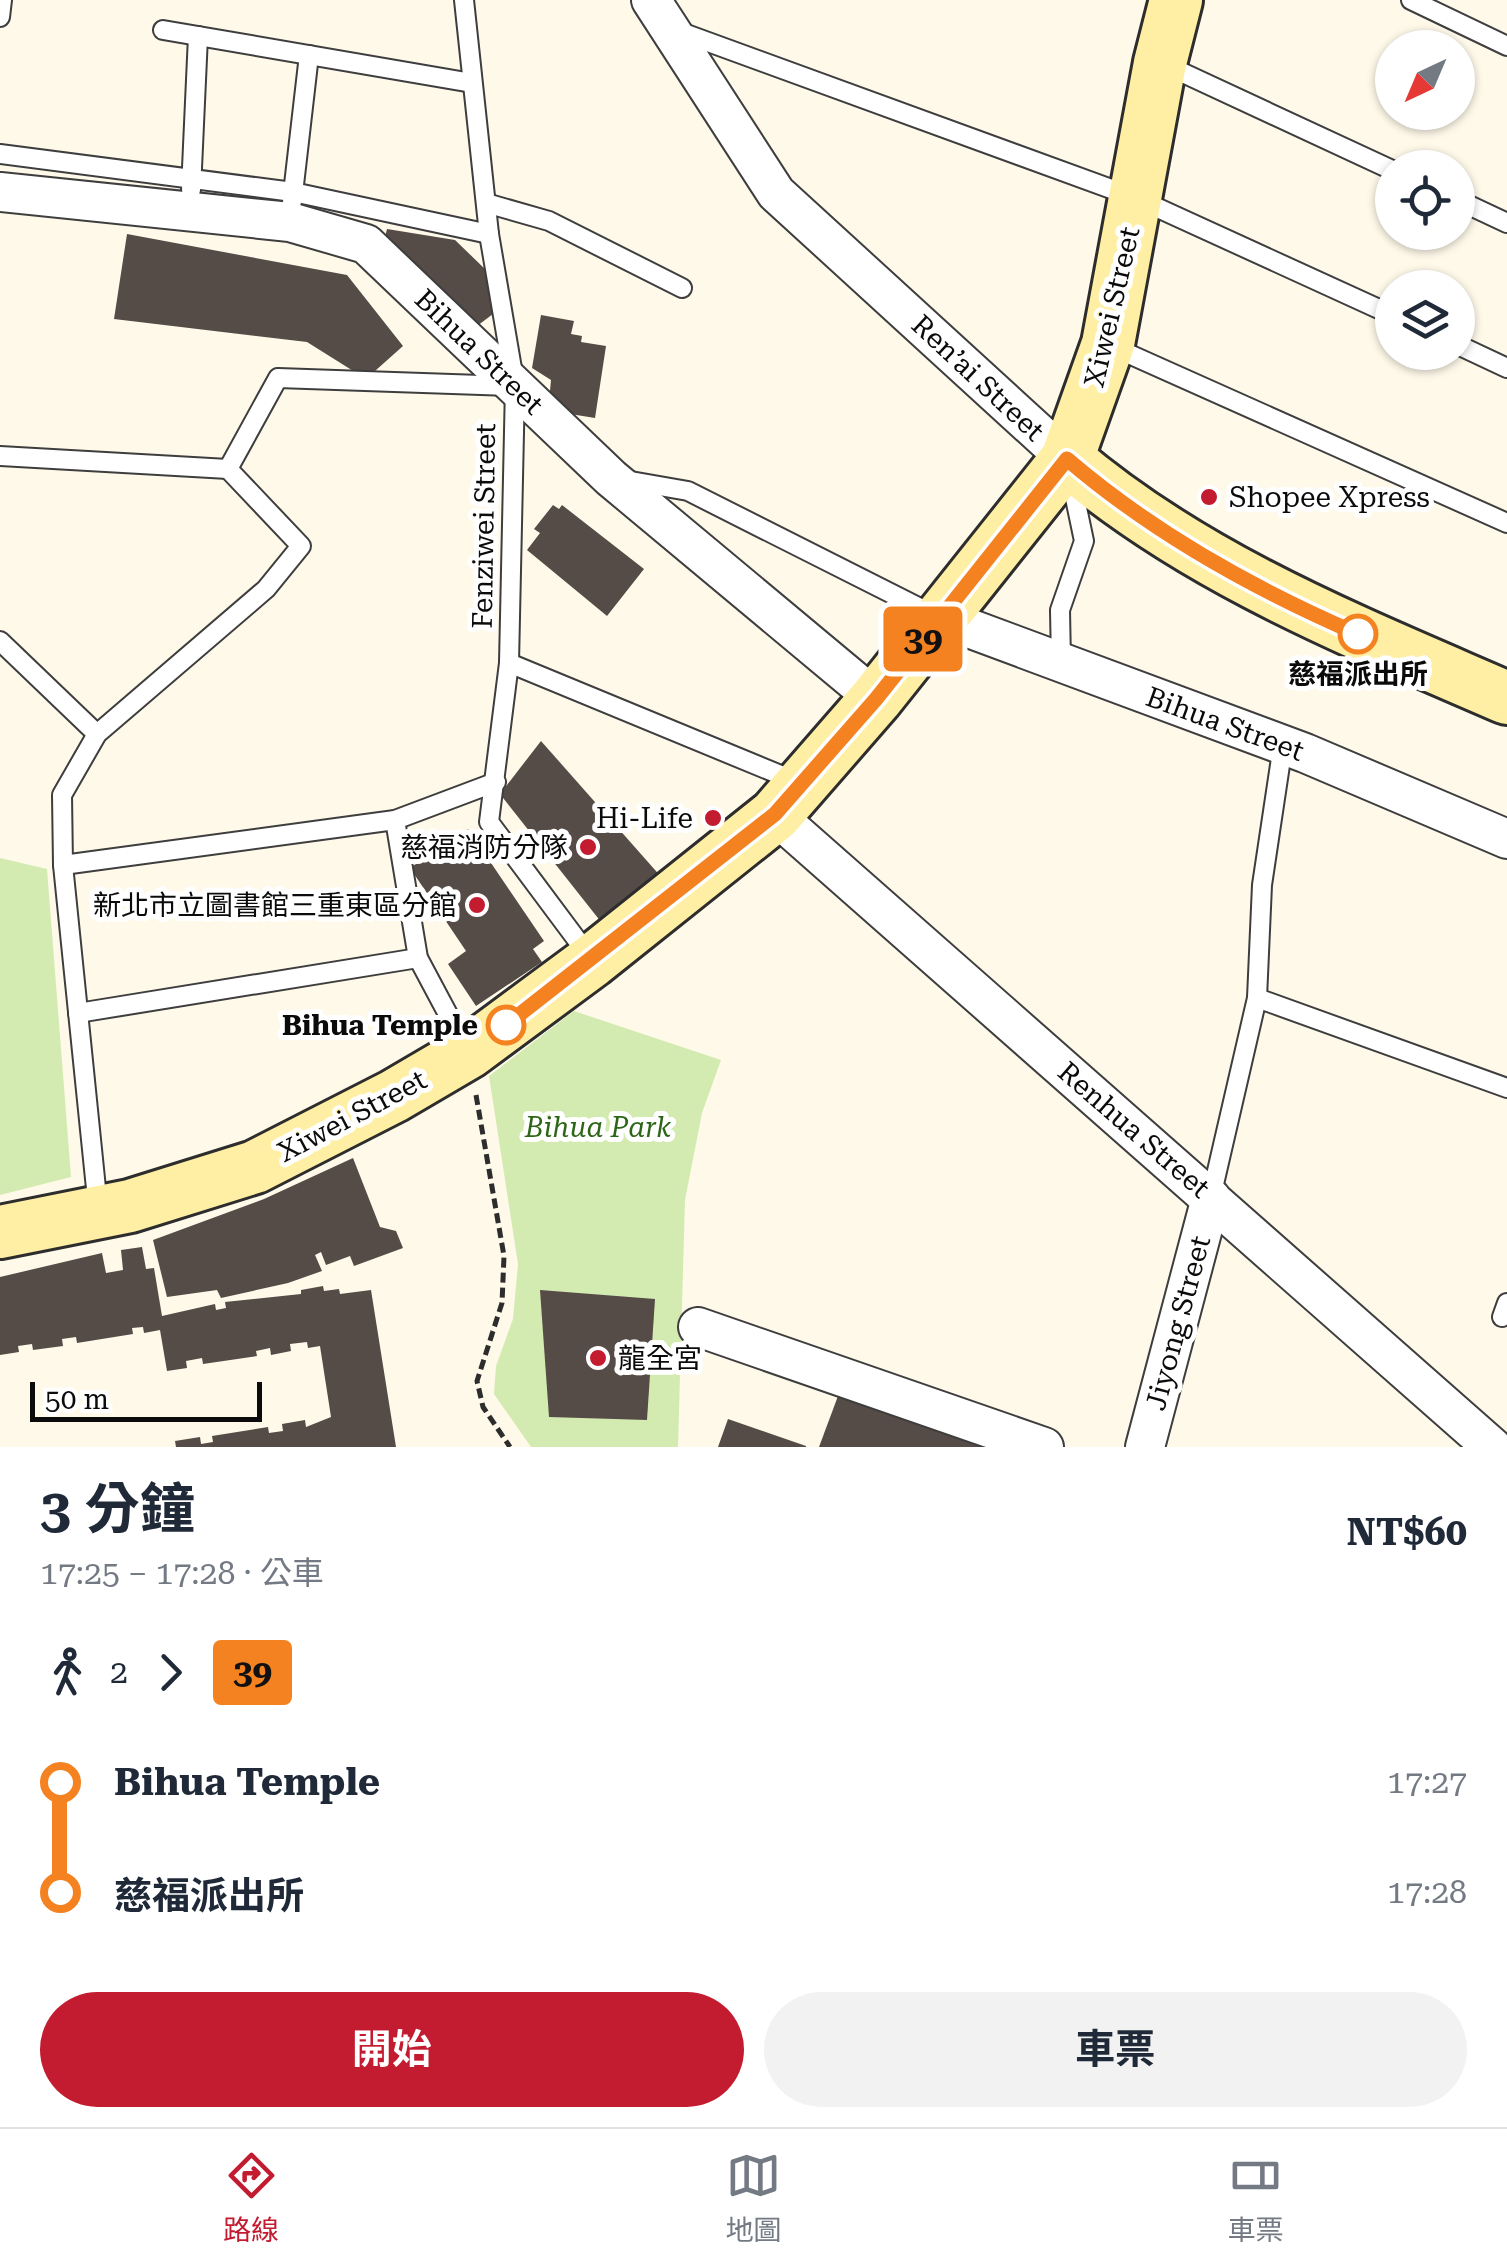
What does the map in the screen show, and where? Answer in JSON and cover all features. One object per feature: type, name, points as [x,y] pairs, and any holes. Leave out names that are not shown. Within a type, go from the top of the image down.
[{"type":"street","name":"Xiwei Street","points":[[0,1232],[130,1206],[255,1167],[468,1052],[592,961],[789,800],[876,699],[1067,459],[1108,344],[1160,63],[1176,0]]},
{"type":"street","name":"Ren’ai Street","points":[[661,14],[776,193],[1122,507],[1288,603],[1507,698]]},
{"type":"street","name":"Bihua Street","points":[[0,192],[191,195],[292,207],[366,244],[612,478],[876,699]]},
{"type":"street","name":"Bihua Street","points":[[939,618],[1282,745],[1507,839]]},
{"type":"street","name":"Renhua Street","points":[[789,800],[1211,1198],[1492,1447]]},
{"type":"street","name":"Jiyong Street","points":[[1144,1447],[1211,1198]]},
{"type":"street","points":[[698,1327],[1044,1447]]},
{"type":"lane","points":[[0,17],[2,0]]},
{"type":"lane","name":"Fenziwei Street","points":[[464,0],[489,234],[515,386],[509,663],[489,822],[592,961]]},
{"type":"lane","points":[[1411,0],[1507,46]]},
{"type":"lane","points":[[661,14],[1136,198],[1375,308]]},
{"type":"lane","points":[[164,30],[472,82]]},
{"type":"lane","points":[[0,154],[191,195],[198,36]]},
{"type":"lane","points":[[309,55],[292,207],[489,234]]},
{"type":"lane","points":[[1160,63],[1375,162]]},
{"type":"lane","points":[[486,203],[549,221],[682,288]]},
{"type":"lane","points":[[1475,208],[1507,223]]},
{"type":"lane","points":[[1108,344],[1507,524]]},
{"type":"lane","points":[[1475,353],[1507,368]]},
{"type":"lane","points":[[228,469],[278,378],[515,386]]},
{"type":"lane","points":[[0,456],[228,469],[301,546],[266,589],[97,734],[62,795],[63,865],[98,1211]]},
{"type":"lane","points":[[1061,663],[1060,610],[1084,541],[1067,459]]},
{"type":"lane","points":[[612,478],[688,491],[939,618]]},
{"type":"lane","points":[[0,641],[97,734]]},
{"type":"lane","points":[[509,663],[789,800]]},
{"type":"lane","points":[[1211,1198],[1257,998],[1262,885],[1282,745]]},
{"type":"lane","points":[[63,865],[395,820],[496,782]]},
{"type":"lane","points":[[395,820],[418,958],[468,1052]]},
{"type":"lane","points":[[78,1013],[418,958]]},
{"type":"lane","points":[[1257,998],[1507,1088]]},
{"type":"path","points":[[468,1052],[504,1256],[502,1303],[477,1381],[483,1407],[510,1447]]},
{"type":"green space","points":[[0,858],[47,869],[71,1177],[0,1195]]},
{"type":"green space","name":"Bihua Park","points":[[574,1011],[721,1060],[702,1113],[685,1200],[678,1447],[531,1447],[494,1394],[496,1366],[513,1319],[518,1264],[489,1076]]},
{"type":"building","points":[[387,229],[455,240],[486,270],[493,314],[473,329],[384,241]]},
{"type":"building","points":[[127,234],[347,275],[403,346],[366,379],[307,342],[114,319]]},
{"type":"building","points":[[541,315],[574,321],[571,334],[582,336],[581,342],[606,346],[595,418],[558,412],[549,402],[551,380],[532,368]]},
{"type":"building","points":[[553,505],[559,509],[562,505],[644,569],[607,616],[527,550],[540,533],[534,529]]},
{"type":"building","name":"慈福消防分隊","points":[[541,741],[663,879],[609,932],[500,794]]},
{"type":"building","name":"新北市立圖書館三重東區分館","points":[[468,829],[544,941],[533,949],[542,962],[476,1006],[448,964],[466,951],[410,868]]},
{"type":"building","points":[[353,1158],[380,1227],[396,1231],[403,1248],[354,1266],[350,1256],[326,1265],[321,1252],[315,1255],[322,1271],[288,1283],[221,1298],[217,1290],[167,1297],[153,1240],[264,1199]]},
{"type":"building","points":[[142,1247],[146,1269],[154,1268],[162,1316],[215,1304],[216,1310],[226,1308],[225,1302],[301,1294],[301,1290],[323,1286],[324,1291],[339,1289],[340,1294],[371,1290],[396,1447],[176,1447],[175,1441],[200,1437],[201,1444],[213,1442],[212,1436],[268,1427],[269,1433],[283,1431],[282,1424],[305,1420],[306,1427],[331,1417],[320,1346],[308,1348],[307,1342],[290,1344],[291,1351],[271,1355],[270,1348],[256,1351],[257,1356],[203,1364],[202,1358],[186,1361],[187,1368],[167,1371],[160,1330],[144,1333],[143,1327],[132,1328],[133,1334],[77,1343],[76,1337],[62,1339],[63,1346],[33,1350],[32,1344],[18,1346],[19,1352],[0,1355],[0,1277],[102,1253],[106,1273],[123,1270],[121,1250]]},
{"type":"building","name":"龍全宮","points":[[540,1290],[655,1299],[647,1420],[549,1417]]},
{"type":"building","points":[[838,1396],[990,1447],[819,1447]]},
{"type":"building","points":[[728,1419],[806,1446],[806,1447],[718,1447]]},
{"type":"bus line","name":"39","points":[[506,1025],[775,814],[876,699],[1067,459],[1122,507],[1288,603],[1358,634]]},
{"type":"place","name":"Shopee Xpress","points":[[1209,497]]},
{"type":"place","name":"慈福派出所","points":[[1358,634]]},
{"type":"place","name":"Hi-Life","points":[[713,818]]},
{"type":"place","name":"慈福消防分隊","points":[[588,847]]},
{"type":"place","name":"新北市立圖書館三重東區分館","points":[[477,905]]},
{"type":"place","name":"Bihua Temple","points":[[506,1025]]},
{"type":"place","name":"龍全宮","points":[[598,1358]]}]
